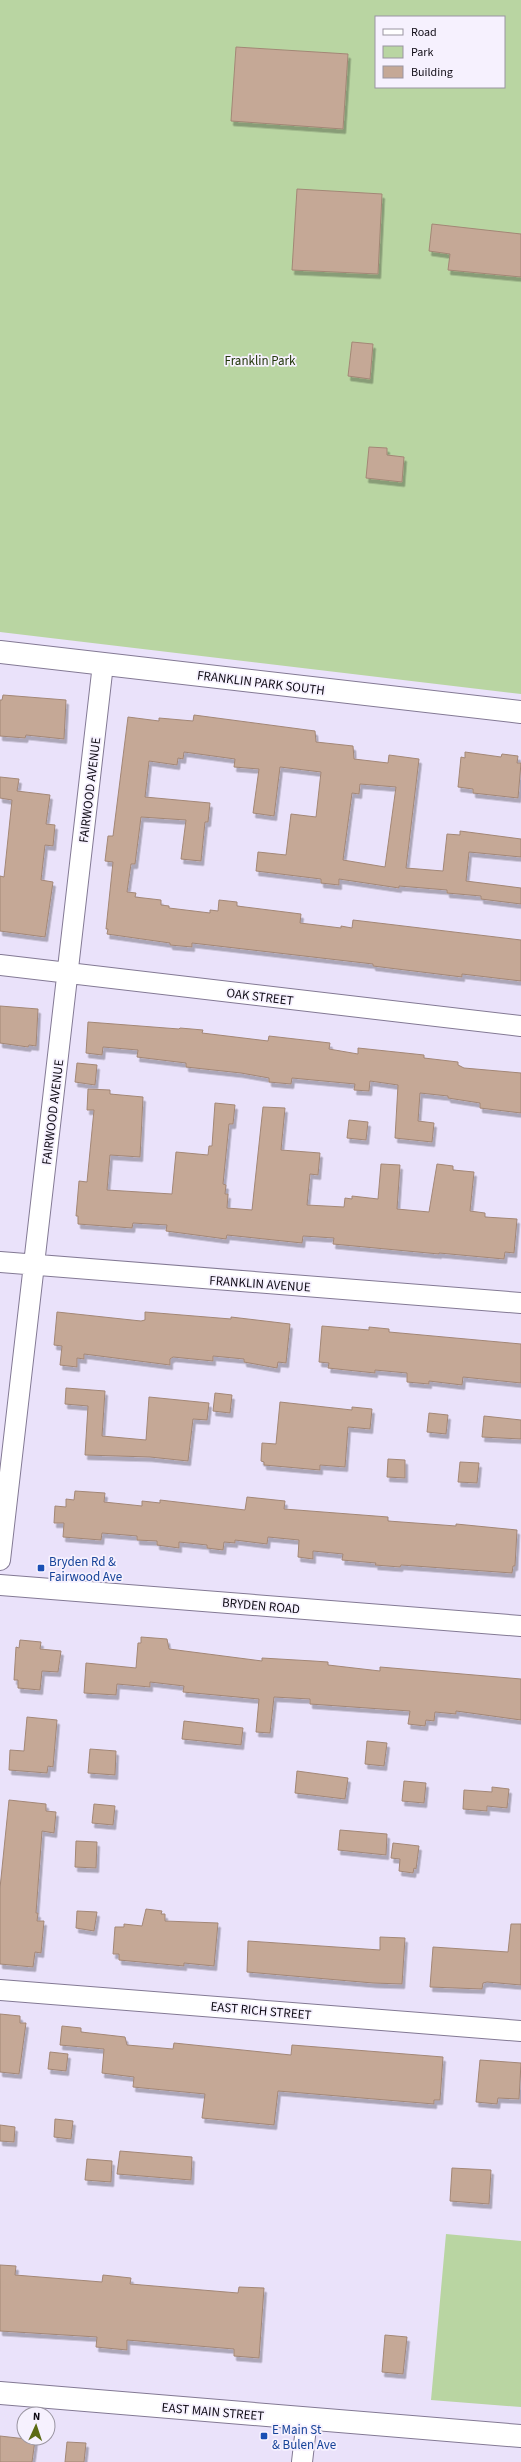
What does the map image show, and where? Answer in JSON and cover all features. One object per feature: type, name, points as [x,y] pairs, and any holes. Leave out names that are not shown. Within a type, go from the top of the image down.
[{"type":"street","name":"FRANKLIN PARK SOUTH","points":[[0,652],[521,712]]},
{"type":"street","name":"FAIRWOOD AVENUE","points":[[0,1560],[103,664]]},
{"type":"street","name":"OAK STREET","points":[[0,965],[521,1026]]},
{"type":"street","name":"FRANKLIN AVENUE","points":[[0,1262],[521,1303]]},
{"type":"street","name":"BRYDEN ROAD","points":[[0,1585],[521,1626]]},
{"type":"street","name":"EAST RICH STREET","points":[[0,1990],[521,2031]]},
{"type":"street","name":"EAST MAIN STREET","points":[[0,2393],[521,2436]]},
{"type":"street","points":[[302,2462],[307,2419]]},
{"type":"green space","name":"Franklin Park","points":[[0,0],[521,0],[521,694],[0,632]]},
{"type":"green space","points":[[446,2234],[521,2241],[521,2407],[431,2400]]},
{"type":"building","points":[[236,47],[348,54],[343,129],[231,121]]},
{"type":"building","points":[[297,189],[382,194],[378,274],[292,270]]},
{"type":"building","points":[[432,224],[521,234],[521,277],[448,270],[450,254],[429,251]]},
{"type":"building","points":[[352,342],[373,344],[370,379],[348,376]]},
{"type":"building","points":[[369,447],[387,448],[387,455],[404,457],[402,482],[366,478]]},
{"type":"building","points":[[3,695],[66,700],[64,739],[26,735],[25,738],[0,736],[0,700],[2,700]]},
{"type":"building","points":[[194,715],[315,731],[316,742],[353,746],[354,759],[388,763],[389,755],[419,759],[406,868],[443,871],[447,834],[460,835],[460,831],[521,839],[521,857],[469,852],[466,881],[521,888],[521,904],[481,899],[481,896],[447,893],[447,890],[399,886],[399,888],[339,879],[339,885],[321,883],[321,879],[256,871],[258,852],[286,855],[291,814],[316,817],[321,772],[280,767],[274,816],[253,813],[259,769],[234,767],[235,759],[184,752],[183,759],[178,758],[177,765],[149,761],[145,797],[210,803],[208,822],[205,822],[201,861],[181,859],[186,820],[141,817],[135,864],[131,864],[127,892],[136,893],[135,897],[161,900],[161,905],[169,906],[169,908],[210,913],[210,910],[218,911],[219,900],[237,902],[237,906],[301,914],[300,923],[352,928],[353,920],[521,940],[521,981],[462,974],[462,977],[373,966],[373,964],[192,943],[192,947],[170,945],[170,943],[107,934],[108,929],[106,929],[113,862],[105,861],[108,836],[113,836],[128,717],[159,721],[159,718],[193,721]],"holes":[[[360,784],[396,787],[385,867],[343,860],[352,793],[359,794]]]},
{"type":"building","points":[[465,752],[501,757],[502,754],[518,756],[517,763],[521,763],[518,798],[473,793],[473,789],[458,787],[461,757],[465,758]]},
{"type":"building","points":[[0,777],[19,779],[17,791],[50,795],[46,824],[55,825],[53,846],[45,845],[41,880],[53,882],[45,937],[0,931],[0,876],[4,877],[12,800],[0,798]]},
{"type":"building","points":[[0,1006],[38,1009],[36,1046],[29,1045],[28,1047],[0,1043]]},
{"type":"building","points":[[88,1022],[203,1030],[202,1033],[268,1041],[269,1036],[330,1043],[329,1049],[358,1054],[358,1048],[424,1055],[424,1058],[458,1062],[458,1065],[464,1068],[521,1073],[521,1113],[480,1108],[480,1103],[448,1098],[448,1096],[420,1093],[418,1121],[434,1123],[432,1142],[395,1138],[398,1085],[370,1081],[369,1091],[354,1090],[355,1084],[292,1078],[291,1084],[269,1082],[269,1078],[241,1073],[186,1067],[186,1063],[137,1057],[138,1050],[103,1047],[102,1055],[86,1053]]},
{"type":"building","points":[[77,1063],[97,1065],[95,1085],[75,1082]]},
{"type":"building","points":[[88,1089],[110,1090],[110,1094],[143,1097],[140,1157],[110,1155],[107,1190],[172,1194],[176,1152],[208,1155],[209,1146],[212,1146],[215,1103],[235,1105],[233,1124],[229,1124],[223,1184],[226,1185],[225,1194],[228,1194],[227,1208],[252,1210],[263,1107],[285,1108],[281,1150],[320,1153],[318,1175],[310,1174],[307,1205],[344,1207],[345,1198],[352,1199],[352,1196],[378,1199],[381,1164],[400,1165],[397,1209],[429,1212],[437,1164],[453,1166],[453,1170],[474,1172],[470,1211],[485,1213],[485,1217],[517,1219],[514,1253],[505,1252],[504,1259],[333,1244],[334,1238],[303,1236],[302,1243],[227,1235],[226,1239],[166,1231],[167,1225],[133,1223],[132,1228],[78,1224],[78,1216],[76,1216],[79,1181],[87,1182],[94,1110],[87,1110]]},
{"type":"building","points":[[349,1120],[368,1122],[366,1140],[347,1138]]},
{"type":"building","points":[[57,1312],[141,1321],[145,1320],[145,1312],[231,1319],[231,1317],[290,1324],[286,1363],[278,1362],[277,1368],[244,1362],[244,1359],[213,1356],[213,1361],[173,1357],[170,1359],[170,1365],[84,1354],[84,1359],[77,1358],[77,1367],[60,1365],[62,1346],[54,1345]]},
{"type":"building","points":[[322,1326],[369,1330],[369,1327],[389,1329],[389,1332],[521,1344],[521,1383],[463,1377],[462,1385],[429,1381],[429,1384],[407,1382],[407,1373],[375,1370],[375,1373],[328,1368],[329,1363],[319,1362]]},
{"type":"building","points":[[66,1388],[105,1391],[102,1436],[146,1440],[149,1397],[209,1403],[207,1420],[193,1419],[188,1461],[150,1457],[85,1455],[88,1406],[65,1404]]},
{"type":"building","points":[[215,1393],[232,1395],[230,1413],[213,1411]]},
{"type":"building","points":[[280,1402],[352,1410],[352,1407],[372,1409],[370,1429],[348,1427],[345,1467],[320,1465],[320,1470],[264,1465],[264,1462],[261,1461],[262,1443],[276,1444]]},
{"type":"building","points":[[429,1413],[448,1415],[446,1434],[427,1432]]},
{"type":"building","points":[[484,1416],[521,1420],[521,1439],[482,1437]]},
{"type":"building","points":[[388,1459],[405,1460],[405,1478],[387,1477]]},
{"type":"building","points":[[460,1462],[479,1463],[477,1483],[458,1482]]},
{"type":"building","points":[[75,1491],[105,1493],[104,1502],[142,1506],[142,1501],[160,1503],[160,1500],[245,1510],[247,1497],[285,1501],[284,1509],[388,1517],[388,1521],[456,1526],[456,1524],[517,1530],[515,1566],[513,1566],[512,1573],[401,1565],[400,1567],[342,1560],[343,1554],[313,1551],[313,1559],[298,1557],[299,1540],[268,1537],[267,1544],[235,1540],[235,1543],[224,1542],[223,1550],[207,1548],[207,1545],[179,1542],[179,1548],[157,1545],[157,1541],[137,1540],[137,1536],[102,1533],[101,1540],[63,1537],[64,1523],[54,1523],[55,1506],[66,1507],[66,1499],[74,1500]]},
{"type":"building","points":[[141,1637],[167,1639],[169,1649],[262,1661],[262,1658],[328,1662],[328,1665],[380,1671],[380,1667],[521,1679],[521,1720],[456,1711],[456,1714],[435,1712],[434,1721],[426,1720],[425,1726],[408,1724],[410,1711],[310,1704],[310,1699],[274,1697],[270,1733],[256,1732],[259,1699],[183,1692],[184,1686],[150,1682],[150,1687],[117,1684],[116,1695],[84,1693],[86,1663],[136,1668],[138,1643],[141,1643]]},
{"type":"building","points":[[20,1640],[41,1642],[40,1649],[61,1651],[58,1672],[42,1671],[40,1690],[18,1688],[18,1680],[14,1680],[16,1647],[19,1648]]},
{"type":"building","points":[[27,1717],[57,1720],[53,1767],[48,1766],[47,1773],[9,1770],[10,1750],[24,1751]]},
{"type":"building","points":[[184,1721],[243,1728],[241,1745],[182,1739]]},
{"type":"building","points":[[367,1741],[387,1743],[384,1766],[365,1764]]},
{"type":"building","points":[[90,1749],[116,1751],[115,1775],[88,1773]]},
{"type":"building","points":[[297,1771],[348,1778],[345,1799],[295,1793]]},
{"type":"building","points":[[404,1781],[426,1783],[424,1803],[402,1801]]},
{"type":"building","points":[[492,1787],[509,1789],[507,1808],[487,1806],[487,1811],[463,1809],[464,1790],[492,1792]]},
{"type":"building","points":[[9,1800],[46,1804],[46,1811],[56,1812],[54,1833],[42,1831],[36,1913],[38,1913],[37,1921],[44,1921],[41,1953],[35,1952],[33,1967],[0,1964],[0,1888]]},
{"type":"building","points":[[94,1804],[115,1806],[113,1825],[92,1823]]},
{"type":"building","points":[[340,1830],[387,1834],[386,1855],[338,1850]]},
{"type":"building","points":[[76,1841],[97,1842],[96,1868],[75,1867]]},
{"type":"building","points":[[393,1843],[419,1846],[416,1869],[414,1868],[413,1873],[399,1871],[400,1859],[391,1858]]},
{"type":"building","points":[[146,1909],[162,1911],[161,1914],[165,1914],[165,1921],[218,1923],[214,1966],[184,1963],[184,1966],[119,1960],[119,1954],[113,1954],[115,1927],[124,1927],[124,1924],[142,1926]]},
{"type":"building","points":[[77,1911],[97,1912],[94,1931],[76,1928]]},
{"type":"building","points":[[511,1924],[521,1924],[521,1985],[487,1982],[483,1983],[482,1989],[430,1987],[433,1947],[508,1952]]},
{"type":"building","points":[[380,1937],[405,1938],[402,1984],[373,1983],[247,1972],[248,1941],[380,1950]]},
{"type":"building","points":[[0,2014],[20,2016],[20,2023],[26,2023],[19,2074],[0,2072]]},
{"type":"building","points":[[62,2026],[81,2028],[81,2032],[125,2037],[127,2045],[173,2049],[174,2043],[291,2055],[292,2045],[443,2057],[440,2100],[434,2100],[434,2104],[278,2091],[274,2125],[202,2118],[205,2094],[133,2087],[134,2077],[102,2073],[104,2049],[60,2045]]},
{"type":"building","points":[[50,2052],[68,2054],[66,2071],[48,2069]]},
{"type":"building","points":[[480,2060],[521,2063],[519,2099],[498,2098],[497,2104],[476,2102]]},
{"type":"building","points":[[55,2119],[73,2121],[71,2139],[54,2137]]},
{"type":"building","points":[[0,2125],[15,2127],[14,2142],[0,2141]]},
{"type":"building","points":[[120,2151],[192,2157],[191,2180],[117,2174]]},
{"type":"building","points":[[87,2159],[112,2161],[111,2182],[85,2180]]},
{"type":"building","points":[[452,2168],[491,2170],[489,2204],[450,2201]]},
{"type":"building","points":[[0,2265],[16,2266],[15,2275],[102,2282],[103,2275],[131,2278],[130,2284],[238,2293],[239,2287],[264,2288],[259,2358],[234,2356],[234,2349],[127,2340],[127,2350],[96,2347],[97,2337],[0,2331]]},
{"type":"building","points":[[385,2335],[407,2337],[403,2374],[382,2372]]},
{"type":"building","points":[[0,2436],[16,2438],[16,2446],[34,2446],[32,2462],[0,2462]]},
{"type":"building","points":[[67,2442],[86,2443],[84,2462],[65,2462]]},
{"type":"place","name":"Bryden Rd & Fairwood Ave","points":[[41,1568]]},
{"type":"place","name":"E Main St & Bulen Ave","points":[[264,2436]]}]
